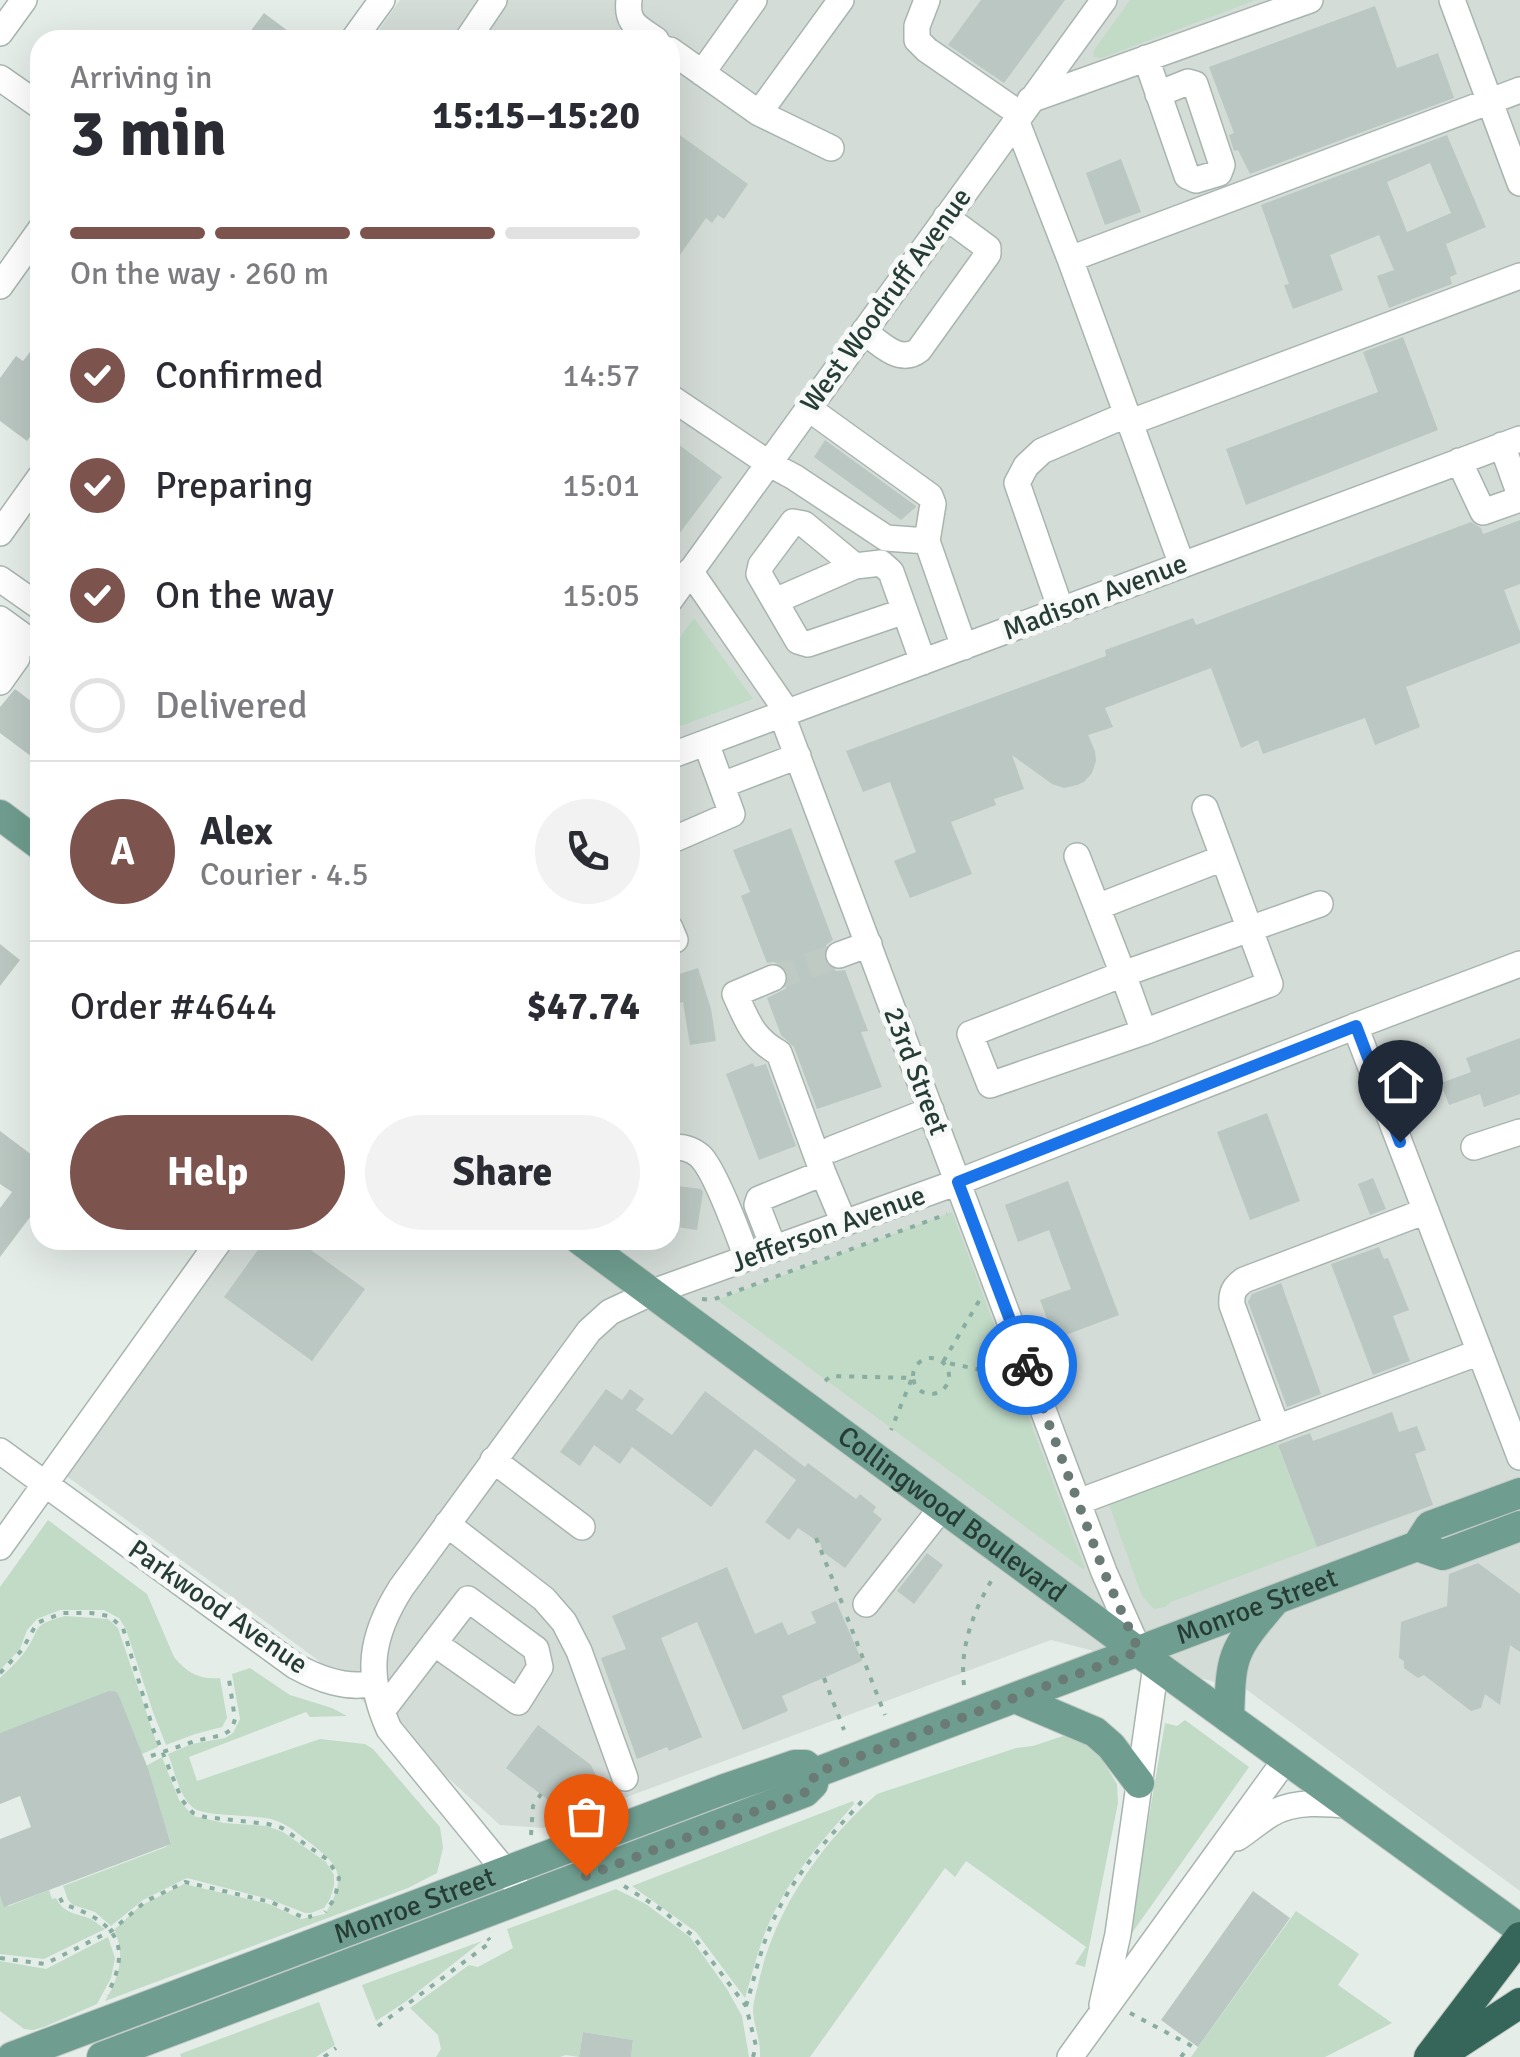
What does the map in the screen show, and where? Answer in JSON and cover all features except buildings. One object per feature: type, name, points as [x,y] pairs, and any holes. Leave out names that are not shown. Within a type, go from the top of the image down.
[{"type":"highway","points":[[1429,2057],[1520,1937]]},
{"type":"highway","points":[[1437,2057],[1520,2003]]},
{"type":"main road","points":[[0,815],[30,838]]},
{"type":"main road","name":"Collingwood Boulevard","points":[[594,1250],[1520,1929]]},
{"type":"main road","name":"Monroe Street","points":[[815,1773],[1015,1698],[1148,1658],[1275,1600],[1417,1546],[1430,1526],[1520,1493]]},
{"type":"main road","name":"Monroe Street","points":[[1417,1546],[1444,1556],[1520,1526]]},
{"type":"main road","points":[[1229,1718],[1232,1662],[1239,1644],[1275,1600]]},
{"type":"main road","points":[[1015,1698],[1095,1732],[1112,1746],[1140,1783]]},
{"type":"main road","name":"Monroe Street","points":[[12,2057],[795,1764],[805,1765],[815,1773]]},
{"type":"main road","name":"Monroe Street","points":[[102,2057],[806,1792],[815,1773]]},
{"type":"street","points":[[0,33],[24,0]]},
{"type":"street","points":[[360,30],[382,0]]},
{"type":"street","points":[[474,30],[494,0]]},
{"type":"street","points":[[629,0],[627,13],[642,30]]},
{"type":"street","points":[[702,73],[754,0]]},
{"type":"street","points":[[759,114],[841,0]]},
{"type":"street","points":[[927,0],[916,26],[917,40],[1022,112],[1070,259],[1182,564]]},
{"type":"street","name":"West Woodruff Avenue","points":[[682,571],[768,464],[1104,0]]},
{"type":"street","points":[[1022,112],[1146,58],[1310,0]]},
{"type":"street","points":[[1452,0],[1520,184]]},
{"type":"street","points":[[680,57],[759,114],[830,148]]},
{"type":"street","points":[[1146,58],[1158,94]]},
{"type":"street","points":[[0,78],[30,99]]},
{"type":"street","points":[[1070,259],[1520,90]]},
{"type":"street","points":[[864,331],[904,357],[919,350],[988,254],[988,248],[946,217]]},
{"type":"street","points":[[0,286],[30,244]]},
{"type":"street","points":[[1060,610],[1017,482],[1026,466],[1042,451],[1520,276]]},
{"type":"street","points":[[680,405],[886,538],[927,541]]},
{"type":"street","points":[[808,408],[930,496],[934,504],[927,541],[964,647]]},
{"type":"street","points":[[1459,460],[1484,512],[1520,497],[1511,442]]},
{"type":"street","name":"Madison Avenue","points":[[680,752],[1511,442]]},
{"type":"street","points":[[0,533],[30,491]]},
{"type":"street","points":[[856,566],[804,524],[793,522],[761,565],[759,574],[798,641],[808,644],[905,612]]},
{"type":"street","points":[[774,601],[856,566],[881,563],[890,572],[923,662]]},
{"type":"street","name":"23rd Street","points":[[682,571],[785,714],[1104,1572],[1148,1658]]},
{"type":"street","points":[[0,579],[30,595]]},
{"type":"street","points":[[0,619],[22,648],[0,682]]},
{"type":"street","points":[[680,837],[732,814],[706,742]]},
{"type":"street","points":[[722,785],[798,756]]},
{"type":"street","points":[[1205,808],[1250,928],[1270,984],[990,1085],[970,1034],[1123,974],[1250,928],[1320,904]]},
{"type":"street","points":[[1076,856],[1144,1032]]},
{"type":"street","points":[[1096,907],[1224,858]]},
{"type":"street","points":[[839,956],[869,944]]},
{"type":"street","name":"Jefferson Avenue","points":[[374,1683],[374,1655],[387,1611],[589,1331],[610,1312],[653,1292],[958,1182],[1520,964]]},
{"type":"street","points":[[773,978],[736,994],[753,1032],[778,1053],[844,1223]]},
{"type":"street","points":[[1356,1026],[1520,1457]]},
{"type":"street","points":[[832,1149],[931,1110]]},
{"type":"street","points":[[1474,1148],[1520,1132]]},
{"type":"street","points":[[680,1148],[703,1159],[737,1228],[747,1258]]},
{"type":"street","points":[[774,1249],[757,1204],[759,1199],[823,1174]]},
{"type":"street","points":[[1277,1428],[1232,1305],[1231,1295],[1236,1286],[1426,1211]]},
{"type":"street","points":[[0,1547],[213,1250]]},
{"type":"street","points":[[1078,1502],[1480,1352]]},
{"type":"street","name":"Parkwood Avenue","points":[[0,1451],[295,1666],[332,1682],[360,1687],[374,1683]]},
{"type":"street","points":[[493,1460],[582,1527]]},
{"type":"street","points":[[866,1604],[942,1506]]},
{"type":"street","points":[[447,1524],[544,1599],[564,1622],[579,1651],[626,1778]]},
{"type":"street","points":[[382,1711],[434,1643]]},
{"type":"street","points":[[1100,2015],[1118,1934],[1140,1783],[1148,1658]]},
{"type":"street","points":[[374,1683],[382,1711],[401,1746],[528,1898]]},
{"type":"street","points":[[1070,2057],[1286,1759]]},
{"type":"street","points":[[1220,1850],[1286,1808],[1320,1803],[1352,1806]]},
{"type":"path","points":[[712,1300],[955,1211]]},
{"type":"path","points":[[943,1362],[983,1294]]},
{"type":"path","points":[[891,1430],[915,1366],[925,1358],[938,1358],[949,1372],[944,1388],[928,1394],[918,1389],[912,1378]]},
{"type":"path","points":[[943,1362],[1014,1377]]},
{"type":"path","points":[[825,1382],[831,1376],[912,1378]]},
{"type":"path","points":[[816,1538],[885,1715]]},
{"type":"path","points":[[964,1685],[962,1671],[972,1619],[994,1576]]},
{"type":"path","points":[[0,1673],[22,1650],[37,1623],[63,1613],[109,1616],[122,1628],[153,1729],[182,1800],[204,1818],[282,1828],[328,1860],[339,1878],[335,1898],[324,1914],[304,1918],[271,1902],[185,1882],[146,1901],[111,1931],[44,1964],[0,1958]]},
{"type":"path","points":[[151,1756],[223,1736],[232,1728],[228,1673]]},
{"type":"path","points":[[824,1678],[844,1730]]},
{"type":"path","points":[[530,1840],[533,1806],[541,1794]]},
{"type":"path","points":[[746,2006],[767,1935],[783,1902],[816,1852],[866,1796]]},
{"type":"path","points":[[623,1886],[662,1910],[692,1935],[746,2006],[756,2046],[753,2057]]},
{"type":"path","points":[[60,1898],[63,1904],[104,1922],[111,1931],[120,1953],[118,1970],[105,1999]]},
{"type":"path","points":[[378,2026],[491,1942],[484,1932]]},
{"type":"path","points":[[1130,2013],[1191,2043],[1181,2057]]},
{"type":"path","points":[[324,2057],[336,2048]]},
{"type":"shaded area","points":[[400,0],[1520,0],[1520,1891],[1247,1690],[1051,1640],[543,1828],[500,1825],[315,1658],[65,1475],[226,1250],[680,1250],[680,30],[379,30]]},
{"type":"green space","points":[[1130,0],[1256,0],[1102,58],[1093,57]]},
{"type":"green space","points":[[694,618],[753,699],[680,726],[680,637]]},
{"type":"green space","points":[[952,1212],[1085,1568],[1083,1569],[717,1300]]},
{"type":"green space","points":[[1274,1436],[1317,1547],[1154,1609],[1142,1596],[1108,1502]]},
{"type":"green space","points":[[48,1520],[147,1594],[174,1657],[184,1667],[200,1676],[220,1678],[227,1718],[222,1727],[166,1745],[126,1629],[119,1618],[104,1610],[60,1610],[37,1619],[27,1630],[20,1649],[0,1670],[0,1587]]},
{"type":"green space","points":[[65,1616],[108,1619],[118,1628],[158,1747],[142,1754],[117,1692],[0,1733],[0,1678],[24,1653],[41,1626]]},
{"type":"green space","points":[[250,1668],[290,1695],[347,1716],[310,1717],[306,1712],[189,1757],[197,1781],[320,1739],[365,1744],[440,1827],[443,1848],[437,1873],[408,1888],[105,2001],[119,1966],[120,1948],[114,1930],[140,1906],[184,1884],[269,1904],[301,1919],[325,1914],[337,1889],[333,1864],[285,1825],[271,1819],[195,1809],[178,1784],[168,1754],[233,1733],[240,1719],[232,1674]]},
{"type":"green space","points":[[1185,1720],[1249,1767],[1129,1934],[1165,1723],[1177,1726]]},
{"type":"green space","points":[[1063,1736],[1082,1740],[1099,1754],[1117,1784],[1118,1803],[1085,1967],[1075,1964],[1086,1947],[966,1861],[955,1877],[945,1868],[810,2057],[760,2057],[753,2007],[766,1954],[803,1879],[838,1833],[877,1794]]},
{"type":"green space","points":[[162,1757],[179,1800],[193,1816],[267,1826],[283,1832],[326,1862],[334,1875],[334,1886],[324,1908],[305,1913],[269,1899],[187,1878],[143,1900],[111,1926],[95,1912],[73,1905],[63,1886],[171,1843],[146,1766]]},
{"type":"green space","points":[[853,1801],[780,1901],[763,1938],[745,1998],[696,1932],[632,1886]]},
{"type":"green space","points":[[616,1889],[646,1904],[690,1937],[742,2016],[749,2057],[631,2057],[633,2040],[583,2032],[579,2057],[436,2057],[441,2049],[438,2035],[410,2008],[469,1965],[478,1967],[513,1948],[507,1929]]},
{"type":"green space","points":[[49,1890],[52,1899],[56,1898],[67,1910],[105,1929],[44,1959],[0,1954],[0,1896],[4,1905],[9,1906]]},
{"type":"green space","points":[[1296,1911],[1359,1954],[1338,1985],[1392,2023],[1325,2057],[1191,2057]]},
{"type":"green space","points":[[108,1937],[115,1958],[111,1978],[97,2004],[33,2030],[24,2029],[0,2011],[0,1961],[46,1969]]},
{"type":"green space","points":[[482,1941],[405,2002],[376,2021],[362,1985]]},
{"type":"green space","points":[[319,2002],[335,2045],[316,2057],[181,2057],[180,2054]]},
{"type":"tunnel","points":[[773,978],[839,955]]},
{"type":"way so far","points":[[586,1876],[806,1792],[815,1773],[1139,1651],[1104,1572],[1027,1365]]},
{"type":"route","points":[[1027,1365],[958,1182],[1356,1026],[1400,1142]]}]
